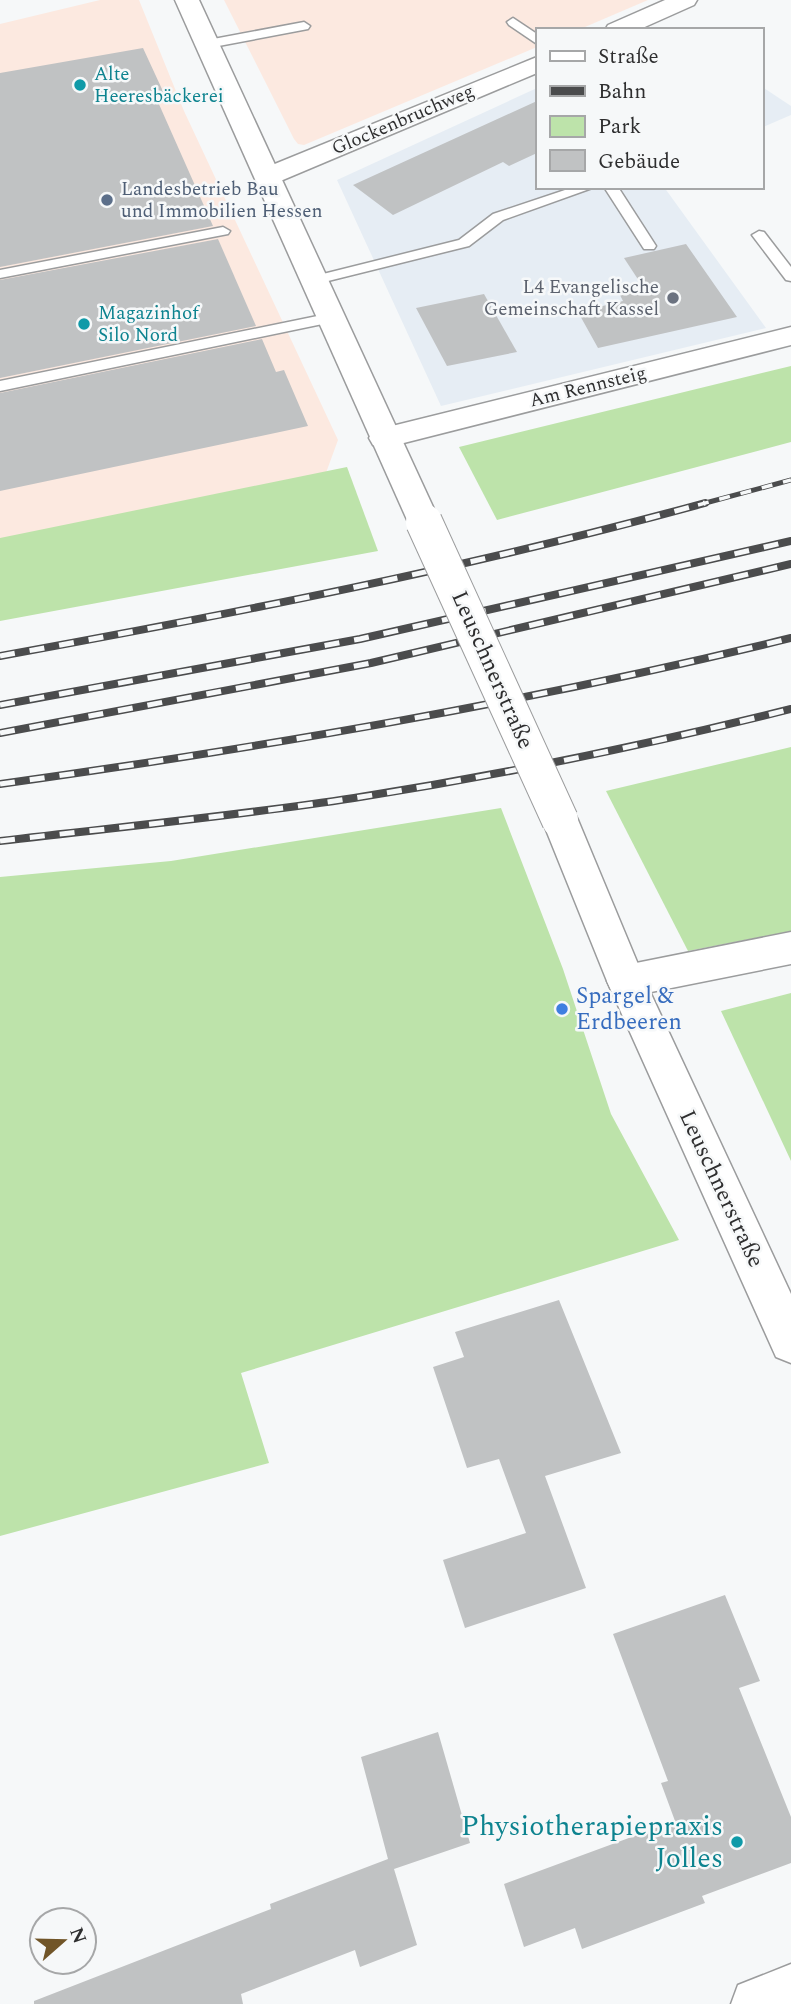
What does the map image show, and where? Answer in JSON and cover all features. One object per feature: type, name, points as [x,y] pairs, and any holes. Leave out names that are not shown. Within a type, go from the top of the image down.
[{"type":"main road","name":"Leuschnerstraße","points":[[187,0],[560,820],[626,981],[791,1342]]},
{"type":"main road","points":[[622,28],[685,0]]},
{"type":"main road","name":"Glockenbruchweg","points":[[269,176],[536,64]]},
{"type":"main road","name":"Am Rennsteig","points":[[384,438],[791,335]]},
{"type":"main road","points":[[626,981],[791,948]]},
{"type":"main road","points":[[757,2004],[791,1990]]},
{"type":"lane","points":[[513,22],[536,39]]},
{"type":"lane","points":[[208,44],[304,26]]},
{"type":"lane","points":[[316,280],[464,243],[499,217],[582,189]]},
{"type":"lane","points":[[612,189],[649,246]]},
{"type":"lane","points":[[0,274],[223,231]]},
{"type":"lane","points":[[759,235],[791,277]]},
{"type":"lane","points":[[0,386],[332,318]]},
{"type":"shaded area","points":[[100,0],[139,0],[184,111],[338,440],[323,481],[0,540],[0,24]]},
{"type":"shaded area","points":[[224,0],[648,0],[583,28],[536,28],[536,47],[304,145],[298,144]]},
{"type":"shaded area","points":[[763,87],[791,106],[791,115],[763,127]]},
{"type":"shaded area","points":[[536,88],[536,189],[665,189],[766,328],[441,406],[337,180]]},
{"type":"green space","points":[[791,366],[791,442],[497,520],[459,447]]},
{"type":"green space","points":[[347,467],[378,551],[0,621],[0,538]]},
{"type":"green space","points":[[791,747],[791,931],[688,951],[606,791]]},
{"type":"green space","points":[[501,808],[563,969],[611,1114],[679,1240],[241,1373],[269,1463],[0,1536],[0,877],[171,861]]},
{"type":"green space","points":[[791,993],[791,1161],[721,1011]]},
{"type":"building","points":[[143,48],[167,100],[158,102],[213,226],[0,267],[0,73]]},
{"type":"building","points":[[536,101],[536,153],[509,166],[503,162],[393,215],[353,185]]},
{"type":"building","points":[[218,239],[256,326],[0,378],[0,280]]},
{"type":"building","name":"L4 Evangelische Gemeinschaft Kassel","points":[[686,244],[737,317],[598,348],[578,312],[623,301],[620,295],[645,290],[624,258]]},
{"type":"building","points":[[484,294],[517,352],[447,366],[416,308]]},
{"type":"building","points":[[262,339],[276,372],[284,370],[308,426],[0,491],[0,393]]},
{"type":"building","points":[[559,1300],[621,1453],[545,1476],[586,1588],[465,1628],[443,1560],[526,1533],[499,1459],[467,1468],[433,1367],[464,1357],[455,1332]]},
{"type":"building","points":[[725,1595],[760,1681],[739,1688],[791,1817],[791,1863],[702,1896],[705,1903],[582,1949],[575,1928],[524,1947],[504,1884],[675,1821],[661,1783],[668,1781],[613,1634]]},
{"type":"building","points":[[438,1732],[470,1843],[394,1869],[417,1945],[360,1967],[355,1950],[241,1994],[243,2004],[34,2004],[34,2001],[271,1909],[270,1904],[388,1859],[361,1757]]},
{"type":"railway","points":[[698,505],[791,480]]},
{"type":"railway","points":[[0,656],[177,623],[442,568],[705,503]]},
{"type":"railway","points":[[0,705],[360,639],[791,541]]},
{"type":"railway","points":[[0,733],[371,663],[791,564]]},
{"type":"railway","points":[[0,784],[199,755],[496,703],[791,638]]},
{"type":"railway","points":[[0,841],[266,810],[409,789],[574,758],[791,709]]},
{"type":"place","name":"Alte Heeresbäckerei","points":[[80,85]]},
{"type":"place","name":"Landesbetrieb Bau und Immobilien Hessen","points":[[107,200]]},
{"type":"place","name":"L4 Evangelische Gemeinschaft Kassel","points":[[673,298]]},
{"type":"place","name":"Magazinhof Silo Nord","points":[[84,324]]},
{"type":"place","name":"Spargel & Erdbeeren","points":[[562,1009]]},
{"type":"place","name":"Physiotherapiepraxis Jolles","points":[[737,1842]]}]
